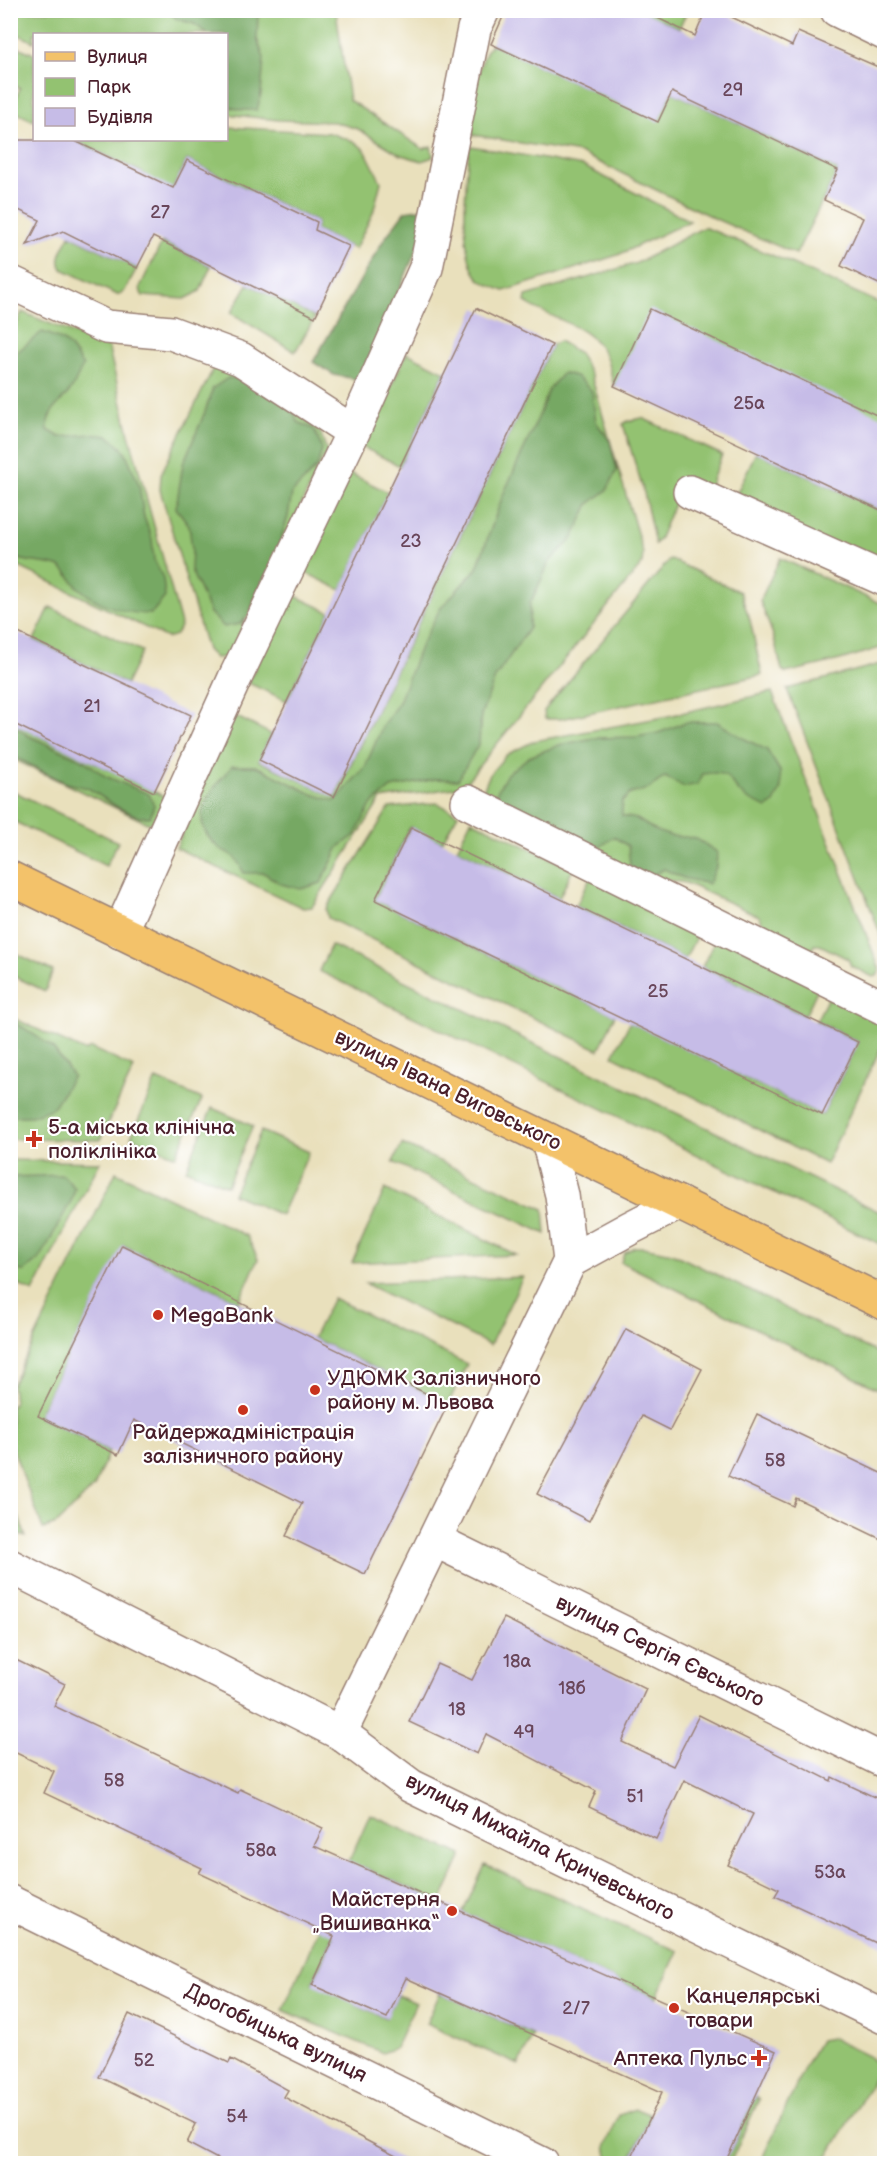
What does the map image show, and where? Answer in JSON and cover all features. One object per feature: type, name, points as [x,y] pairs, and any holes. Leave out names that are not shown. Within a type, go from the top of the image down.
[{"type":"main road","name":"вулиця Івана Виговського","points":[[10,878],[885,1303]]},
{"type":"street","points":[[120,932],[234,680],[353,432],[426,268],[474,29],[483,10]]},
{"type":"street","points":[[837,10],[885,33]]},
{"type":"street","points":[[10,282],[106,327],[171,333],[241,359],[353,432]]},
{"type":"street","points":[[690,492],[885,579]]},
{"type":"street","points":[[468,802],[885,1008]]},
{"type":"street","points":[[340,1733],[570,1261],[562,1195],[548,1140]]},
{"type":"street","points":[[570,1261],[679,1203]]},
{"type":"street","name":"вулиця Сергія Євського","points":[[435,1540],[885,1761]]},
{"type":"street","name":"вулиця Михайла Кричевського","points":[[10,1566],[340,1733],[411,1786],[885,2018]]},
{"type":"street","name":"Дрогобицька вулиця","points":[[10,1902],[506,2156],[542,2163]]},
{"type":"green space","points":[[11,11],[336,11],[349,100],[423,149],[431,146],[433,157],[422,161],[401,155],[358,129],[334,122],[278,120],[228,114],[228,33],[33,33],[33,42],[11,31]]},
{"type":"green space","points":[[167,11],[260,11],[257,39],[264,58],[261,94],[257,110],[241,110],[228,106],[228,33],[207,33],[194,24],[177,19]]},
{"type":"green space","points":[[641,11],[687,11],[679,28]]},
{"type":"green space","points":[[11,44],[33,54],[33,121],[11,110],[20,88],[11,83]]},
{"type":"green space","points":[[491,44],[658,121],[672,92],[838,170],[796,254],[718,220],[580,153],[473,135],[469,130],[476,85],[482,62]]},
{"type":"green space","points":[[228,127],[330,133],[355,142],[365,150],[381,182],[373,213],[355,249],[315,230],[317,222],[187,160],[170,194],[141,172],[75,141],[228,141]]},
{"type":"green space","points":[[471,146],[583,166],[690,221],[618,255],[504,291],[482,281],[476,275],[467,249],[465,195]]},
{"type":"green space","points":[[423,210],[426,228],[360,380],[334,375],[313,362],[383,241],[405,211]]},
{"type":"green space","points":[[704,227],[884,305],[884,419],[614,386],[605,355],[590,336],[525,302],[526,296],[637,263]]},
{"type":"green space","points":[[70,235],[137,268],[124,292],[117,295],[62,269],[60,256]]},
{"type":"green space","points":[[162,242],[211,266],[200,291],[185,299],[143,296],[140,287]]},
{"type":"green space","points":[[248,284],[315,317],[295,352],[231,313]]},
{"type":"green space","points":[[22,312],[92,341],[108,345],[129,434],[181,624],[176,635],[167,638],[11,563],[10,338]]},
{"type":"green space","points":[[42,332],[67,344],[83,366],[72,388],[49,417],[48,430],[60,437],[90,434],[109,436],[125,451],[139,485],[144,517],[152,539],[154,560],[163,578],[165,597],[151,614],[122,610],[103,604],[79,588],[60,567],[11,556],[11,357]]},
{"type":"green space","points":[[559,341],[579,353],[591,375],[643,553],[642,564],[467,781],[460,787],[381,799],[312,907],[303,908],[176,848],[233,715],[271,734],[259,761],[335,797],[552,345]]},
{"type":"green space","points":[[407,353],[445,372],[400,466],[362,447]]},
{"type":"green space","points":[[228,366],[319,429],[327,451],[228,657],[215,658],[207,650],[160,490],[161,474],[214,367]]},
{"type":"green space","points":[[563,373],[576,376],[592,391],[596,422],[610,441],[617,470],[607,490],[589,504],[573,538],[550,561],[530,604],[529,628],[495,678],[481,715],[479,743],[458,780],[436,779],[391,788],[371,805],[355,835],[339,847],[321,883],[300,889],[281,884],[264,873],[244,873],[234,857],[218,847],[203,826],[202,815],[209,795],[232,766],[256,766],[312,794],[335,801],[365,767],[383,725],[399,702],[420,647],[440,609],[477,568],[503,495],[549,389]]},
{"type":"green space","points":[[228,378],[245,379],[288,402],[298,422],[314,429],[322,449],[317,467],[292,493],[288,516],[274,562],[258,591],[249,615],[240,624],[224,627],[210,613],[191,570],[192,549],[189,525],[176,508],[183,464],[213,388]]},
{"type":"green space","points":[[642,418],[722,455],[709,488],[684,480],[659,540],[655,544],[644,493],[623,424]]},
{"type":"green space","points":[[756,452],[884,512],[884,570],[734,499]]},
{"type":"green space","points":[[349,473],[388,492],[341,590],[302,571]]},
{"type":"green space","points":[[780,558],[884,605],[884,647],[786,673],[782,670],[773,635],[760,601]]},
{"type":"green space","points":[[670,559],[740,592],[750,620],[762,675],[561,719],[545,719],[544,711]]},
{"type":"green space","points":[[291,594],[330,612],[287,701],[248,683]]},
{"type":"green space","points":[[50,607],[142,651],[126,684],[34,640]]},
{"type":"green space","points":[[884,663],[884,944],[787,689]]},
{"type":"green space","points":[[772,692],[880,970],[877,976],[873,977],[851,966],[848,959],[820,945],[814,945],[807,961],[761,938],[764,925],[759,916],[686,883],[668,880],[652,884],[480,798],[490,774],[506,755],[534,741],[664,717]]},
{"type":"green space","points":[[10,722],[168,798],[152,823],[147,823],[11,758]]},
{"type":"green space","points":[[687,722],[717,722],[767,750],[780,771],[781,788],[774,803],[767,808],[745,797],[725,776],[713,773],[703,774],[698,784],[684,787],[665,777],[648,789],[630,794],[622,802],[622,816],[637,819],[656,831],[671,836],[695,838],[717,852],[716,867],[709,884],[683,878],[664,869],[646,878],[630,865],[628,846],[614,837],[600,847],[570,839],[554,823],[500,806],[495,795],[507,774],[529,757],[559,745],[594,738],[636,737],[658,733]]},
{"type":"green space","points":[[11,724],[29,736],[85,761],[105,776],[149,794],[154,805],[150,817],[139,817],[117,807],[88,788],[66,783],[11,755]]},
{"type":"green space","points":[[11,790],[118,842],[106,866],[11,820]]},
{"type":"green space","points":[[437,803],[458,814],[442,842],[410,827],[375,900],[615,1015],[599,1050],[328,918],[326,909],[389,808]]},
{"type":"green space","points":[[471,820],[573,869],[559,898],[457,849]]},
{"type":"green space","points":[[591,876],[700,929],[685,959],[576,906]]},
{"type":"green space","points":[[717,936],[819,986],[805,1016],[702,967]]},
{"type":"green space","points":[[331,945],[884,1214],[884,1246],[319,971]]},
{"type":"green space","points":[[11,951],[53,971],[45,991],[11,975]]},
{"type":"green space","points":[[831,992],[884,1017],[884,1041],[826,1164],[613,1056],[630,1022],[822,1115],[858,1042],[816,1021]]},
{"type":"green space","name":"5-а міська клінічна поліклініка","points":[[11,1017],[84,1051],[91,1048],[134,1068],[100,1140],[11,1139]]},
{"type":"green space","points":[[11,1021],[52,1047],[73,1076],[53,1108],[32,1116],[11,1116]]},
{"type":"green space","points":[[156,1079],[202,1099],[176,1156],[131,1137]]},
{"type":"green space","points":[[212,1108],[253,1126],[227,1186],[186,1169]]},
{"type":"green space","points":[[261,1131],[309,1152],[281,1215],[233,1194]]},
{"type":"green space","points":[[402,1144],[544,1209],[546,1234],[393,1162]]},
{"type":"green space","points":[[10,1160],[100,1162],[33,1292],[11,1281]]},
{"type":"green space","points":[[116,1172],[247,1236],[258,1259],[239,1302],[123,1245],[38,1416],[109,1451],[94,1487],[56,1524],[43,1529],[11,1444],[11,1406],[14,1403],[12,1385]]},
{"type":"green space","points":[[63,1175],[75,1188],[72,1199],[41,1257],[25,1271],[11,1270],[11,1177]]},
{"type":"green space","points":[[385,1189],[516,1255],[352,1263]]},
{"type":"green space","points":[[634,1247],[672,1253],[884,1356],[884,1392],[621,1262],[624,1253]]},
{"type":"green space","points":[[523,1277],[490,1345],[364,1283]]},
{"type":"green space","points":[[333,1298],[467,1364],[448,1404],[313,1338]]},
{"type":"green space","points":[[11,1495],[26,1537],[11,1532]]},
{"type":"green space","points":[[370,1814],[462,1855],[441,1902],[364,1868],[312,1984],[386,2018],[398,1995],[416,2003],[395,2048],[383,2053],[283,2010]]},
{"type":"green space","points":[[485,1865],[678,1951],[656,1998],[463,1912]]},
{"type":"green space","points":[[440,1993],[533,2035],[519,2065],[426,2024]]},
{"type":"green space","points":[[831,2038],[870,2057],[877,2066],[875,2076],[829,2155],[819,2163],[760,2163],[806,2064],[820,2040]]},
{"type":"green space","points":[[755,2097],[759,2099],[730,2163],[725,2164]]},
{"type":"green space","points":[[636,2109],[651,2115],[632,2156],[647,2163],[610,2161],[605,2147],[619,2115]]},
{"type":"building","points":[[506,10],[641,10],[695,36],[706,10],[717,10],[792,46],[798,32],[885,70],[885,287],[841,266],[863,218],[824,200],[838,170],[672,92],[658,122],[491,44]]},
{"type":"building","points":[[10,140],[75,141],[173,188],[187,160],[317,222],[315,230],[349,246],[315,317],[153,237],[137,268],[63,231],[27,245],[40,220],[10,206]]},
{"type":"building","points":[[476,308],[552,345],[334,797],[259,760]]},
{"type":"building","points":[[650,309],[885,419],[885,512],[614,386]]},
{"type":"building","points":[[10,629],[191,715],[154,792],[10,722]]},
{"type":"building","points":[[411,827],[858,1042],[822,1115],[375,900]]},
{"type":"building","name":"Райдержадміністрація залізничного району","points":[[122,1245],[448,1404],[365,1574],[286,1536],[302,1503],[134,1420],[118,1455],[38,1416]]},
{"type":"building","points":[[626,1329],[702,1369],[670,1430],[642,1416],[589,1521],[537,1494]]},
{"type":"building","points":[[757,1414],[885,1475],[885,1541],[796,1498],[793,1506],[728,1476]]},
{"type":"building","points":[[504,1618],[646,1689],[622,1742],[673,1766],[699,1715],[831,1781],[832,1777],[885,1802],[885,1947],[775,1896],[779,1889],[728,1865],[753,1814],[684,1780],[656,1839],[589,1807],[596,1791],[486,1734],[477,1754],[409,1722],[437,1664],[472,1680]]},
{"type":"building","points":[[10,1657],[65,1684],[54,1706],[238,1793],[240,1789],[323,1828],[314,1846],[776,2051],[725,2163],[629,2163],[662,2092],[406,1978],[387,2018],[312,1985],[334,1936],[199,1873],[202,1868],[44,1793],[54,1771],[10,1750]]},
{"type":"building","points":[[129,2014],[229,2063],[231,2059],[288,2090],[284,2097],[409,2163],[225,2163],[187,2143],[196,2124],[99,2077]]},
{"type":"place","name":"5-а міська клінічна поліклініка","points":[[34,1139]]},
{"type":"place","name":"MegaBank","points":[[158,1315]]},
{"type":"place","name":"УДЮМК Залізничного району м. Львова","points":[[315,1390]]},
{"type":"place","name":"Райдержадміністрація залізничного району","points":[[243,1410]]},
{"type":"place","name":"Майстерня „Вишиванка“","points":[[452,1911]]},
{"type":"place","name":"Канцелярські товари","points":[[674,2008]]},
{"type":"place","name":"Аптека Пульс","points":[[759,2058]]}]
